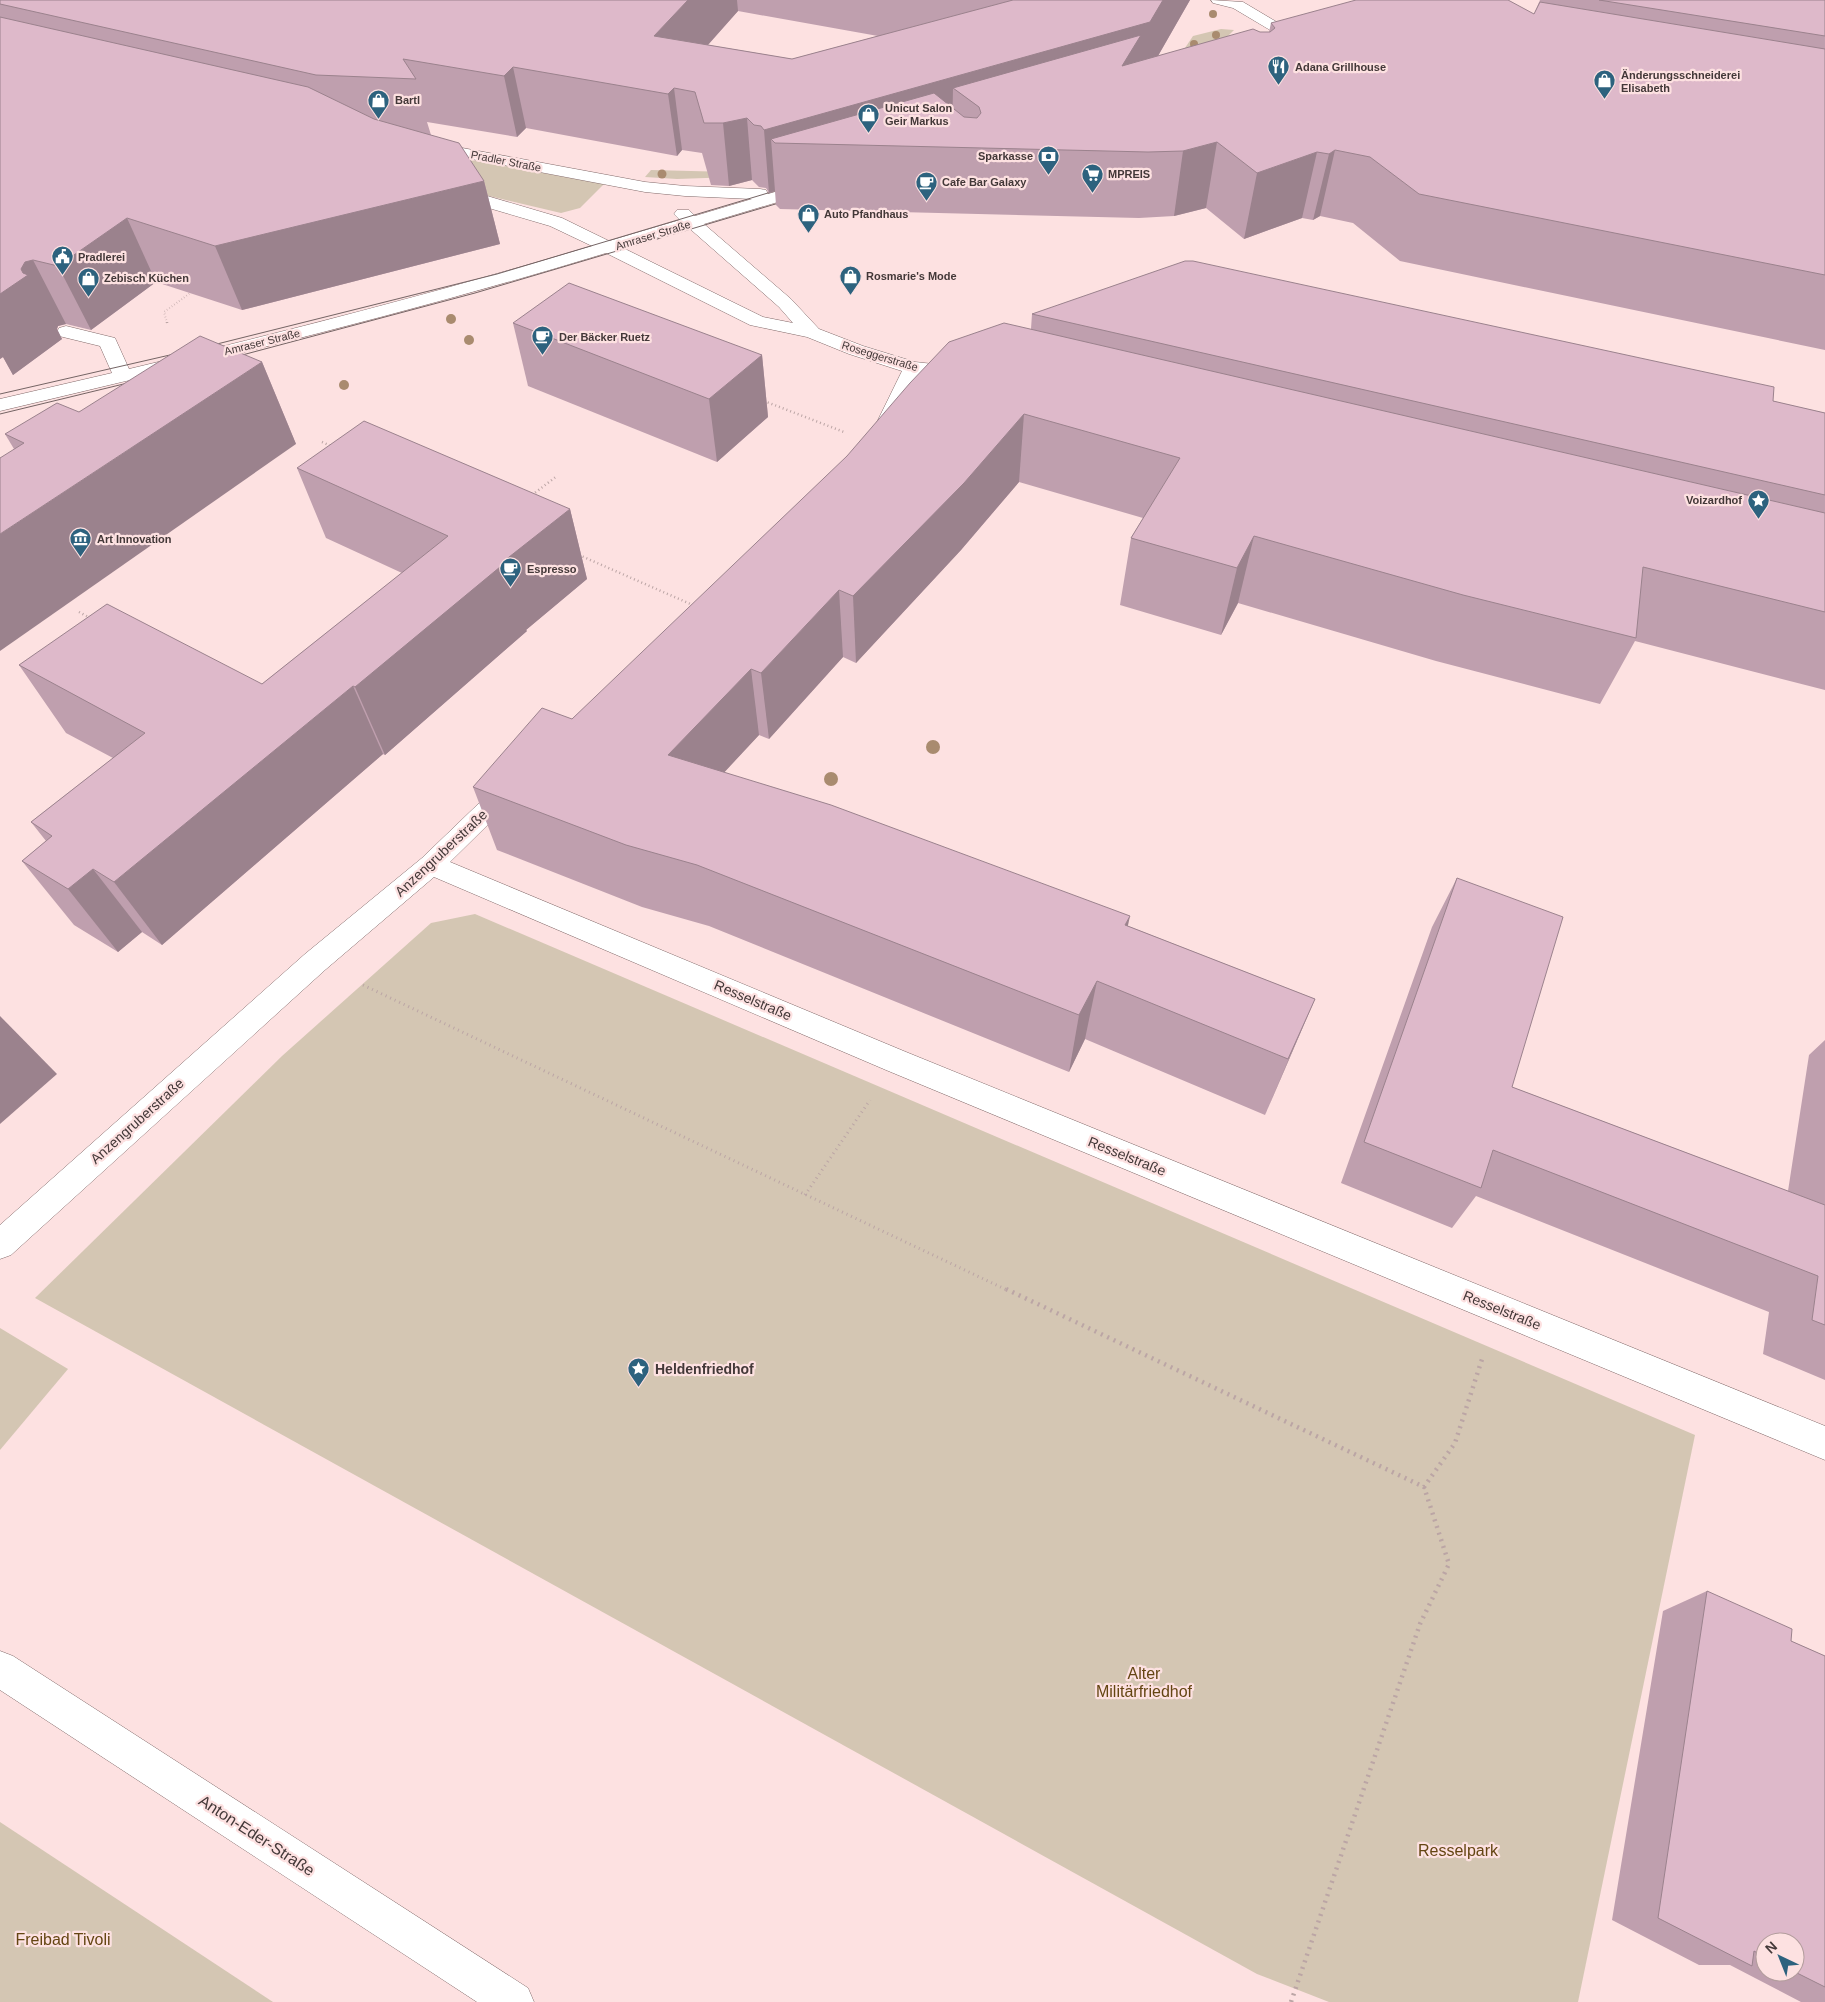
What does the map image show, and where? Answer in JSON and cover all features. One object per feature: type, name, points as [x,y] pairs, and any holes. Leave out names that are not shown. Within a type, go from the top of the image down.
[{"type":"street","points":[[1218,0],[1239,3],[1309,38],[1281,48]]},
{"type":"street","name":"Pradler Straße","points":[[414,146],[430,147],[645,187],[685,191],[782,195]]},
{"type":"street","name":"Amraser Straße","points":[[0,405],[264,342],[453,293],[611,248],[825,182]]},
{"type":"street","points":[[437,187],[556,222],[611,248]]},
{"type":"street","name":"Pradler Straße","points":[[645,187],[694,222]]},
{"type":"street","name":"Roseggerstraße","points":[[694,222],[785,303],[812,333]]},
{"type":"street","name":"Roseggerstraße","points":[[611,248],[757,321],[812,333],[856,350],[913,368],[960,373],[979,378]]},
{"type":"street","points":[[66,332],[108,342],[123,376]]},
{"type":"street","points":[[869,442],[885,426],[913,368]]},
{"type":"street","name":"Anzengruberstraße","points":[[0,1245],[315,962],[431,865],[522,776]]},
{"type":"street","name":"Resselstraße","points":[[431,865],[896,1061],[1825,1442]]},
{"type":"street","name":"Anton-Eder-Straße","points":[[0,1669],[514,2002]]},
{"type":"path","points":[[169,328],[164,312],[196,289]]},
{"type":"path","points":[[760,400],[869,442]]},
{"type":"path","points":[[322,442],[340,450]]},
{"type":"path","points":[[528,498],[557,476]]},
{"type":"path","points":[[572,551],[698,607]]},
{"type":"path","points":[[79,612],[96,621]]},
{"type":"path","points":[[315,962],[1424,1487],[1449,1564],[1420,1624],[1291,2002]]},
{"type":"path","points":[[806,1195],[896,1061]]},
{"type":"path","points":[[1424,1487],[1455,1443],[1498,1308]]},
{"type":"green space","points":[[1221,29],[1234,30],[1226,38],[1181,54],[1193,36]]},
{"type":"green space","points":[[444,155],[604,184],[580,208],[561,213],[481,194]]},
{"type":"green space","points":[[651,170],[731,172],[734,177],[677,179],[645,177]]},
{"type":"green space","points":[[475,914],[1695,1435],[1578,2002],[1329,2002],[1257,1974],[35,1298],[282,1056],[431,923]]},
{"type":"green space","points":[[0,1328],[68,1369],[0,1450]]},
{"type":"green space","name":"Freibad Tivoli","points":[[0,1822],[273,2002],[0,2002]]},
{"type":"building","points":[[0,0],[688,0],[654,36],[792,59],[1013,0],[1163,0],[1150,22],[764,130],[761,126],[754,125],[747,118],[723,123],[704,123],[695,92],[674,88],[668,94],[513,67],[504,76],[403,59],[416,79],[316,75],[0,4]]},
{"type":"building","points":[[1356,0],[1508,0],[1534,14],[1540,2],[1825,49],[1825,275],[1419,194],[1370,157],[1335,150],[1329,154],[1317,152],[1257,173],[1217,142],[1183,151],[1148,152],[775,143],[771,139],[934,93],[964,117],[977,118],[981,113],[979,107],[953,88],[1141,35],[1122,66],[1253,29],[1260,32],[1270,32],[1275,28],[1271,23]]},
{"type":"building","points":[[1599,0],[1825,0],[1825,36]]},
{"type":"building","points":[[0,17],[308,87],[374,119],[459,143],[484,181],[215,246],[127,218],[58,266],[33,260],[25,262],[21,269],[23,273],[28,275],[0,294]]},
{"type":"building","points":[[1185,261],[1193,261],[1774,387],[1773,401],[1825,413],[1825,495],[1032,314]]},
{"type":"building","points":[[569,283],[762,355],[709,399],[513,323]]},
{"type":"building","points":[[1004,323],[1825,513],[1825,612],[1643,567],[1636,638],[1463,595],[1254,536],[1237,568],[1131,538],[1180,458],[1024,414],[964,483],[853,596],[839,590],[761,673],[751,669],[668,755],[831,805],[1130,916],[1125,925],[1315,999],[1288,1059],[1097,981],[1079,1015],[697,865],[626,845],[473,787],[542,708],[572,719],[847,456],[910,383],[949,342]]},
{"type":"building","points":[[200,336],[262,362],[0,534],[0,458],[24,443],[5,434],[57,403],[79,412]]},
{"type":"building","points":[[364,421],[570,509],[504,561],[506,562],[355,687],[353,686],[114,882],[93,869],[68,889],[22,861],[52,836],[31,822],[145,733],[19,665],[107,604],[262,684],[448,536],[297,468]]},
{"type":"building","points":[[1457,878],[1563,917],[1512,1087],[1825,1205],[1825,1325],[1812,1320],[1818,1276],[1493,1150],[1481,1188],[1364,1142]]},
{"type":"building","points":[[1707,1591],[1792,1629],[1791,1641],[1825,1656],[1825,1987],[1805,1977],[1805,1932],[1755,1932],[1755,1952],[1752,1966],[1658,1918]]},
{"type":"tram line","points":[[205,347],[497,274],[788,187]]},
{"type":"tram line","points":[[231,358],[475,293],[789,200]]},
{"type":"tram line","points":[[0,394],[183,352]]},
{"type":"tram line","points":[[0,414],[136,381]]},
{"type":"place","name":"Adana Grillhouse","points":[[1279,86]]},
{"type":"place","name":"Änderungsschneiderei Elisabeth","points":[[1605,100]]},
{"type":"place","name":"Bartl","points":[[379,119]]},
{"type":"place","name":"Unicut Salon Geir Markus","points":[[869,133]]},
{"type":"place","name":"Sparkasse","points":[[1049,175]]},
{"type":"place","name":"MPREIS","points":[[1092,193]]},
{"type":"place","name":"Cafe Bar Galaxy","points":[[926,201]]},
{"type":"place","name":"Auto Pfandhaus","points":[[808,233]]},
{"type":"place","name":"Pradlerei","points":[[62,276]]},
{"type":"place","name":"Rosmarie's Mode","points":[[850,295]]},
{"type":"place","name":"Zebisch Küchen","points":[[88,297]]},
{"type":"place","name":"Der Bäcker Ruetz","points":[[543,356]]},
{"type":"place","name":"Voizardhof","points":[[1758,519]]},
{"type":"place","name":"Art Innovation","points":[[81,558]]},
{"type":"place","name":"Espresso","points":[[511,588]]},
{"type":"place","name":"Heldenfriedhof","points":[[639,1388]]},
{"type":"park label","name":"Alter Militärfriedhof","points":[[1144,1682]]},
{"type":"park label","name":"Resselpark","points":[[1458,1850]]}]
